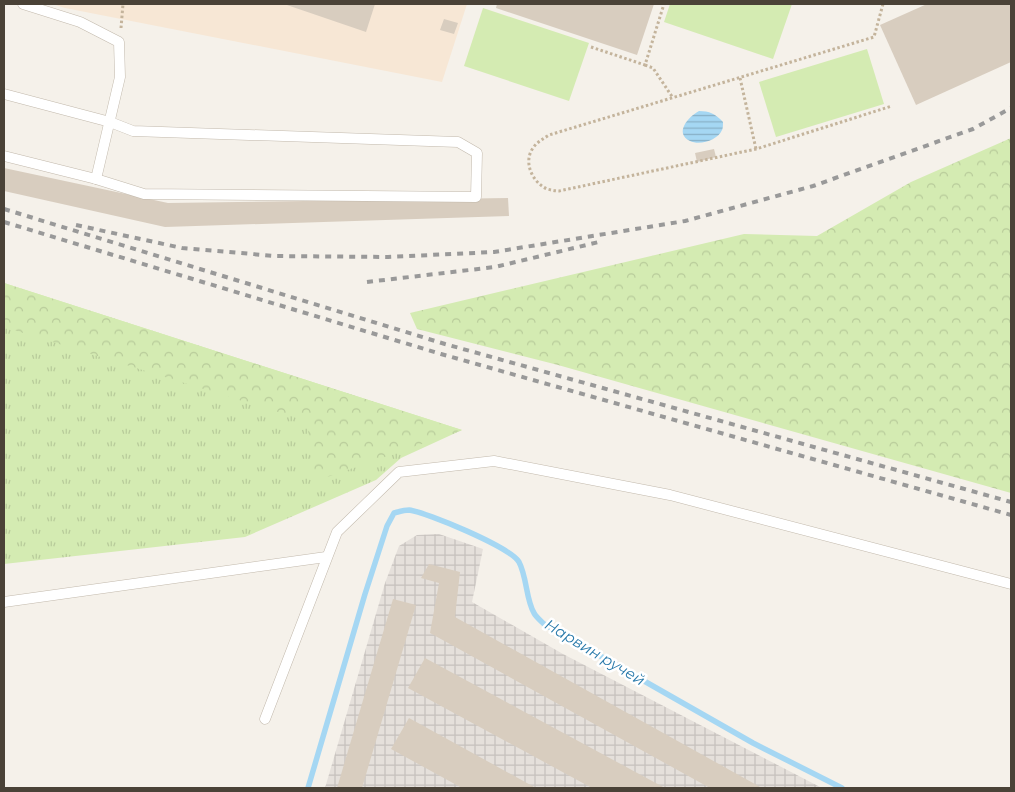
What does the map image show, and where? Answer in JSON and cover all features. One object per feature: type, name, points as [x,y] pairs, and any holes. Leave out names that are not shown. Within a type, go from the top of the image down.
[{"type":"lane","points":[[23,4],[80,22],[120,42],[120,77],[96,179]]},
{"type":"lane","points":[[4,94],[110,122],[133,131],[458,142],[477,152],[476,197],[144,194],[96,179],[4,156]]},
{"type":"lane","points":[[266,719],[337,532],[399,472],[494,461],[670,495],[1011,584]]},
{"type":"lane","points":[[4,602],[326,557]]},
{"type":"path","points":[[120,42],[123,4]]},
{"type":"path","points":[[645,65],[664,4]]},
{"type":"path","points":[[883,4],[874,37],[549,135],[531,149],[530,170],[536,181],[547,188],[559,191],[756,149],[892,106]]},
{"type":"path","points":[[591,47],[653,68],[673,98]]},
{"type":"path","points":[[740,78],[756,149]]},
{"type":"shaded area","points":[[52,4],[467,4],[442,82]]},
{"type":"shaded area","points":[[439,534],[483,549],[472,602],[563,654],[822,788],[325,788],[385,583],[399,546],[417,535]]},
{"type":"green space","points":[[670,4],[792,4],[773,59],[664,22]]},
{"type":"green space","points":[[483,8],[589,43],[569,101],[464,66]]},
{"type":"green space","points":[[867,49],[884,104],[776,137],[759,82]]},
{"type":"green space","points":[[1011,138],[1011,493],[558,365],[417,329],[410,313],[744,234],[817,236],[911,182]]},
{"type":"green space","points":[[4,283],[462,430],[401,458],[376,480],[245,537],[4,564]]},
{"type":"green space","points":[[4,283],[462,430],[313,482],[307,421],[4,327]]},
{"type":"water","points":[[699,111],[718,117],[723,123],[720,134],[717,137],[699,143],[685,138],[683,130],[687,121]]},
{"type":"building","points":[[284,4],[375,4],[366,32]]},
{"type":"building","points":[[497,4],[654,4],[637,55],[496,8]]},
{"type":"building","points":[[927,4],[1011,4],[1011,62],[916,105],[880,25]]},
{"type":"building","points":[[444,19],[458,23],[454,34],[440,30]]},
{"type":"building","points":[[714,149],[716,157],[697,162],[695,153]]},
{"type":"building","points":[[4,168],[168,203],[508,198],[509,216],[165,227],[4,191]]},
{"type":"building","points":[[429,564],[460,572],[455,617],[762,788],[710,788],[430,633],[439,583],[421,578]]},
{"type":"building","points":[[393,599],[416,605],[362,788],[337,788]]},
{"type":"building","points":[[425,658],[665,788],[592,788],[408,688]]},
{"type":"building","points":[[409,718],[536,788],[462,788],[391,749]]},
{"type":"waterway","name":"Нарвин ручей","points":[[308,788],[387,526],[394,513],[409,510],[432,517],[485,539],[512,556],[519,562],[522,568],[531,608],[544,624],[753,743],[842,788]]},
{"type":"railway","points":[[76,225],[182,248],[275,256],[388,257],[494,252],[685,221],[813,186],[973,129],[1011,108]]},
{"type":"railway","points":[[4,209],[445,344],[1011,502]]},
{"type":"railway","points":[[4,222],[441,354],[1011,515]]},
{"type":"railway","points":[[367,282],[495,267],[603,241]]}]
